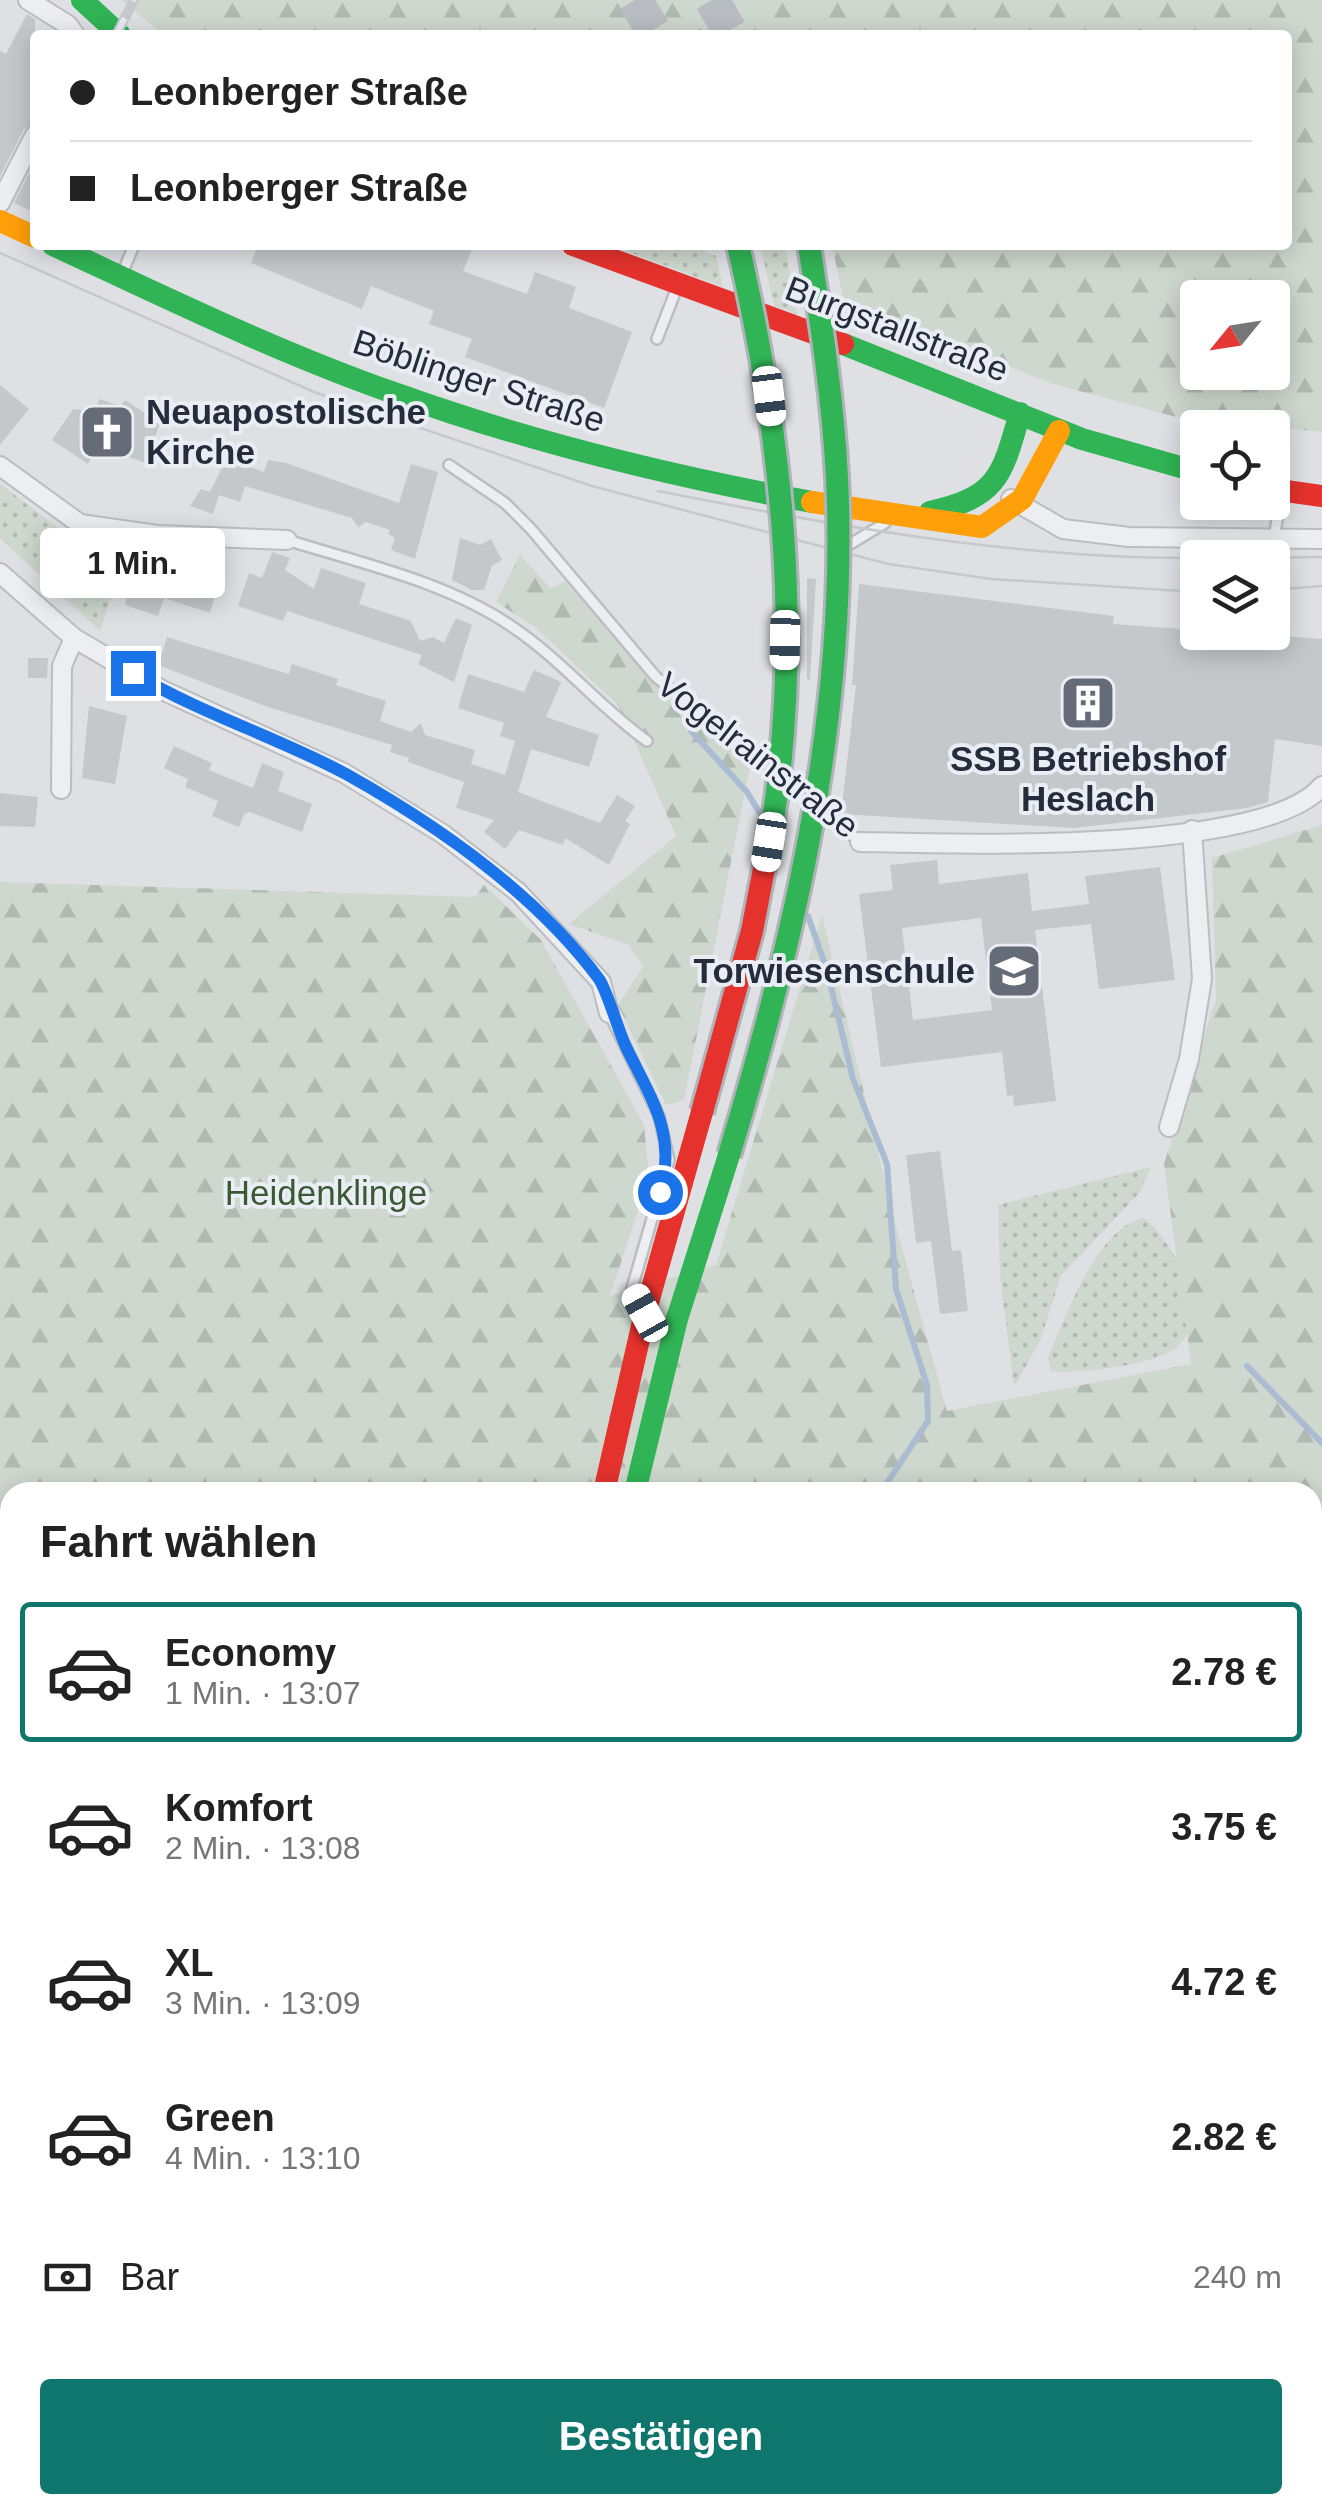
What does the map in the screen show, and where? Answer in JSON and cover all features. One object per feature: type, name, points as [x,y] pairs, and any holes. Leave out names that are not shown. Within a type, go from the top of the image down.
[{"type":"main road","points":[[82,0],[115,30]]},
{"type":"main road","points":[[109,0],[139,30]]},
{"type":"main road","points":[[0,220],[30,235]]},
{"type":"main road","name":"Böblinger Straße","points":[[63,250],[322,366],[476,421],[686,480],[982,526],[1020,505]]},
{"type":"main road","name":"Burgstallstraße","points":[[586,250],[962,388],[1060,431],[1180,467]]},
{"type":"main road","points":[[606,1482],[645,1313],[765,869],[784,676],[786,567],[779,470],[766,379],[739,250]]},
{"type":"main road","points":[[636,1482],[677,1319],[793,937],[820,801],[834,678],[838,575],[836,460],[810,250]]},
{"type":"main road","points":[[994,488],[1020,414]]},
{"type":"main road","points":[[1020,505],[1032,491],[1060,431]]},
{"type":"main road","name":"Böblinger Straße","points":[[901,516],[962,506],[994,488]]},
{"type":"main road","points":[[1290,491],[1322,496]]},
{"type":"street","points":[[28,0],[72,30]]},
{"type":"street","points":[[0,203],[30,144]]},
{"type":"street","points":[[0,466],[80,524],[157,535],[287,540]]},
{"type":"street","points":[[994,488],[1062,529],[1129,537],[1322,539]]},
{"type":"street","points":[[0,574],[74,638],[162,690],[344,773],[443,834],[518,892],[601,982],[609,1013]]},
{"type":"street","points":[[61,789],[62,666],[74,638]]},
{"type":"street","name":"Vogelrainstraße","points":[[860,842],[996,846],[1192,830],[1268,819],[1296,807],[1322,786]]},
{"type":"street","points":[[1169,1127],[1189,1059],[1202,979],[1192,830]]},
{"type":"lane","points":[[121,277],[132,250]]},
{"type":"lane","points":[[658,339],[678,284]]},
{"type":"lane","name":"Vogelrainstraße","points":[[449,465],[504,503],[532,529],[656,677],[796,787]]},
{"type":"lane","points":[[820,562],[901,516]]},
{"type":"lane","points":[[1274,538],[1275,520]]},
{"type":"lane","points":[[287,540],[446,594],[508,623],[554,657],[604,711],[646,741]]},
{"type":"lane","name":"Vogelrainstraße","points":[[809,798],[860,842]]},
{"type":"lane","points":[[609,1013],[659,1116],[670,1160],[632,1288],[645,1313]]},
{"type":"green space","points":[[121,0],[1322,0],[1322,432],[1290,429],[1290,410],[1180,410],[1180,418],[1050,383],[843,297],[833,250],[1292,250],[1292,30],[158,30]]},
{"type":"green space","points":[[623,250],[702,250],[716,256],[723,287]]},
{"type":"green space","points":[[761,250],[786,250],[797,314],[774,306]]},
{"type":"green space","points":[[0,484],[65,533],[127,548],[100,631],[0,538]]},
{"type":"green space","points":[[520,555],[551,589],[565,581],[658,688],[751,761],[684,1100],[666,1105],[618,1005],[643,967],[629,945],[569,924],[676,836],[619,706],[535,627],[496,602]]},
{"type":"green space","name":"Heidenklinge","points":[[1322,825],[1322,1482],[0,1482],[0,882],[475,897],[484,885],[541,940],[644,1125],[649,1177],[610,1296],[716,1265],[822,915],[892,1212],[947,1411],[1191,1364],[1164,1164],[1216,999],[1212,858]]},
{"type":"green space","points":[[1151,1167],[1140,1192],[1061,1276],[1040,1341],[1014,1387],[1000,1276],[998,1205]]},
{"type":"green space","points":[[1143,1218],[1166,1242],[1184,1278],[1191,1316],[1187,1333],[1178,1346],[1154,1358],[1098,1369],[1051,1371],[1048,1358],[1084,1277],[1111,1239]]},
{"type":"building","points":[[27,14],[35,19],[35,30],[30,30],[30,126],[24,129],[0,176],[0,51],[6,54]]},
{"type":"building","points":[[30,172],[30,211],[14,203]]},
{"type":"building","points":[[256,250],[472,250],[463,271],[527,294],[535,272],[576,287],[569,308],[632,332],[604,408],[465,357],[472,339],[429,324],[434,311],[371,286],[362,309],[251,263]]},
{"type":"building","points":[[0,385],[29,409],[0,445]]},
{"type":"building","name":"Neuapostolische Kirche","points":[[99,399],[121,406],[125,400],[160,423],[146,463],[97,449],[88,464],[52,440],[73,409],[96,412]]},
{"type":"building","points":[[226,459],[264,472],[268,460],[286,463],[399,503],[411,464],[438,472],[415,559],[391,550],[395,538],[388,534],[390,530],[366,522],[358,527],[352,518],[245,486],[240,502],[219,495],[213,514],[190,506],[201,489],[210,492]]},
{"type":"building","points":[[460,538],[480,545],[491,539],[502,560],[492,566],[484,590],[472,590],[452,580]]},
{"type":"building","points":[[137,552],[177,558],[174,568],[197,576],[208,570],[212,581],[219,584],[210,613],[164,598],[158,616],[125,605]]},
{"type":"building","points":[[272,552],[290,558],[285,570],[314,589],[321,568],[366,583],[359,604],[411,621],[420,641],[433,637],[444,643],[456,618],[472,625],[454,682],[418,664],[422,655],[287,611],[283,621],[238,606],[249,573],[262,578]]},
{"type":"building","points":[[807,578],[816,579],[810,680],[807,679]]},
{"type":"building","name":"SSB Betriebshof Heslach","points":[[859,584],[1114,616],[1113,624],[1180,629],[1180,650],[1290,650],[1290,637],[1322,639],[1322,746],[1275,739],[1268,802],[1247,808],[1074,828],[841,814],[856,685],[852,685]]},
{"type":"building","points":[[167,637],[289,674],[292,664],[338,679],[336,685],[386,701],[380,721],[411,732],[421,723],[425,735],[475,750],[471,764],[505,775],[515,741],[500,736],[504,723],[458,708],[468,674],[524,692],[534,670],[561,682],[546,717],[599,735],[589,767],[531,749],[518,792],[600,823],[617,795],[635,806],[625,821],[630,824],[609,865],[565,838],[563,845],[519,830],[505,849],[484,832],[494,820],[456,808],[464,782],[408,762],[409,758],[390,752],[392,745],[268,707],[158,665]]},
{"type":"building","points":[[28,658],[48,658],[47,678],[28,678]]},
{"type":"building","points":[[89,706],[127,716],[115,784],[82,778]]},
{"type":"building","points":[[174,746],[212,763],[209,770],[253,788],[262,763],[284,772],[278,791],[312,804],[302,832],[250,812],[244,814],[239,827],[212,816],[218,801],[185,787],[188,779],[164,768]]},
{"type":"building","points":[[0,793],[38,797],[35,827],[0,826]]},
{"type":"building","name":"Torwiesenschule","points":[[937,860],[939,884],[1028,873],[1032,911],[1089,904],[1085,876],[1160,867],[1175,980],[1099,989],[1091,924],[1035,930],[1056,1101],[1014,1106],[1013,1095],[1007,1096],[1002,1052],[881,1067],[859,894],[893,890],[890,865]],"holes":[[[981,918],[992,1010],[913,1020],[902,928]]]},
{"type":"building","points":[[940,1151],[952,1251],[961,1250],[968,1311],[940,1314],[931,1241],[916,1243],[906,1155]]},
{"type":"waterway","name":"Heidenklinge","points":[[691,731],[747,792],[761,815]]},
{"type":"waterway","name":"Heidenklinge","points":[[808,916],[827,970],[853,1079],[887,1164],[896,1289],[927,1385],[928,1421],[888,1482]]},
{"type":"waterway","points":[[1247,1366],[1322,1443]]},
{"type":"tunnel","points":[[635,0],[653,30]]},
{"type":"tunnel","points":[[712,0],[729,30]]},
{"type":"tram line","points":[[0,253],[314,392],[592,486],[888,564],[992,579],[1180,591]]},
{"type":"tram line","points":[[658,491],[926,538],[1062,553],[1180,558]]},
{"type":"tram line","points":[[1290,557],[1322,557]]},
{"type":"tram line","points":[[1290,589],[1322,586]]},
{"type":"railway","points":[[119,30],[134,0]]},
{"type":"traffic: fast","points":[[82,0],[115,30]]},
{"type":"traffic: fast","points":[[64,250],[264,342],[445,411],[601,456],[812,502]]},
{"type":"traffic: fast","points":[[739,250],[766,389],[783,534],[786,681],[772,827]]},
{"type":"traffic: fast","points":[[729,1155],[796,905],[825,736],[834,651],[837,478],[830,390],[810,250]]},
{"type":"traffic: fast","points":[[843,344],[1082,439],[1180,467]]},
{"type":"traffic: fast","points":[[930,512],[970,499],[994,481],[1008,453],[1020,413]]},
{"type":"traffic: fast","points":[[637,1482],[677,1319],[729,1155]]},
{"type":"traffic: slow","points":[[0,221],[30,235]]},
{"type":"traffic: slow","points":[[812,502],[982,527],[1022,499],[1059,431]]},
{"type":"traffic: jam","points":[[587,250],[843,344]]},
{"type":"traffic: jam","points":[[1290,492],[1322,496]]},
{"type":"traffic: jam","points":[[702,1112],[752,931],[772,827]]},
{"type":"traffic: jam","points":[[606,1482],[645,1313],[702,1112]]},
{"type":"place","name":"Neuapostolische Kirche","points":[[107,432]]},
{"type":"place","name":"SSB Betriebshof Heslach","points":[[1088,703]]},
{"type":"place","name":"Torwiesenschule","points":[[1014,971]]},
{"type":"route","points":[[133,673],[233,724],[344,773],[443,834],[518,892],[601,982],[609,1013],[659,1116],[670,1160],[660,1192]]}]
